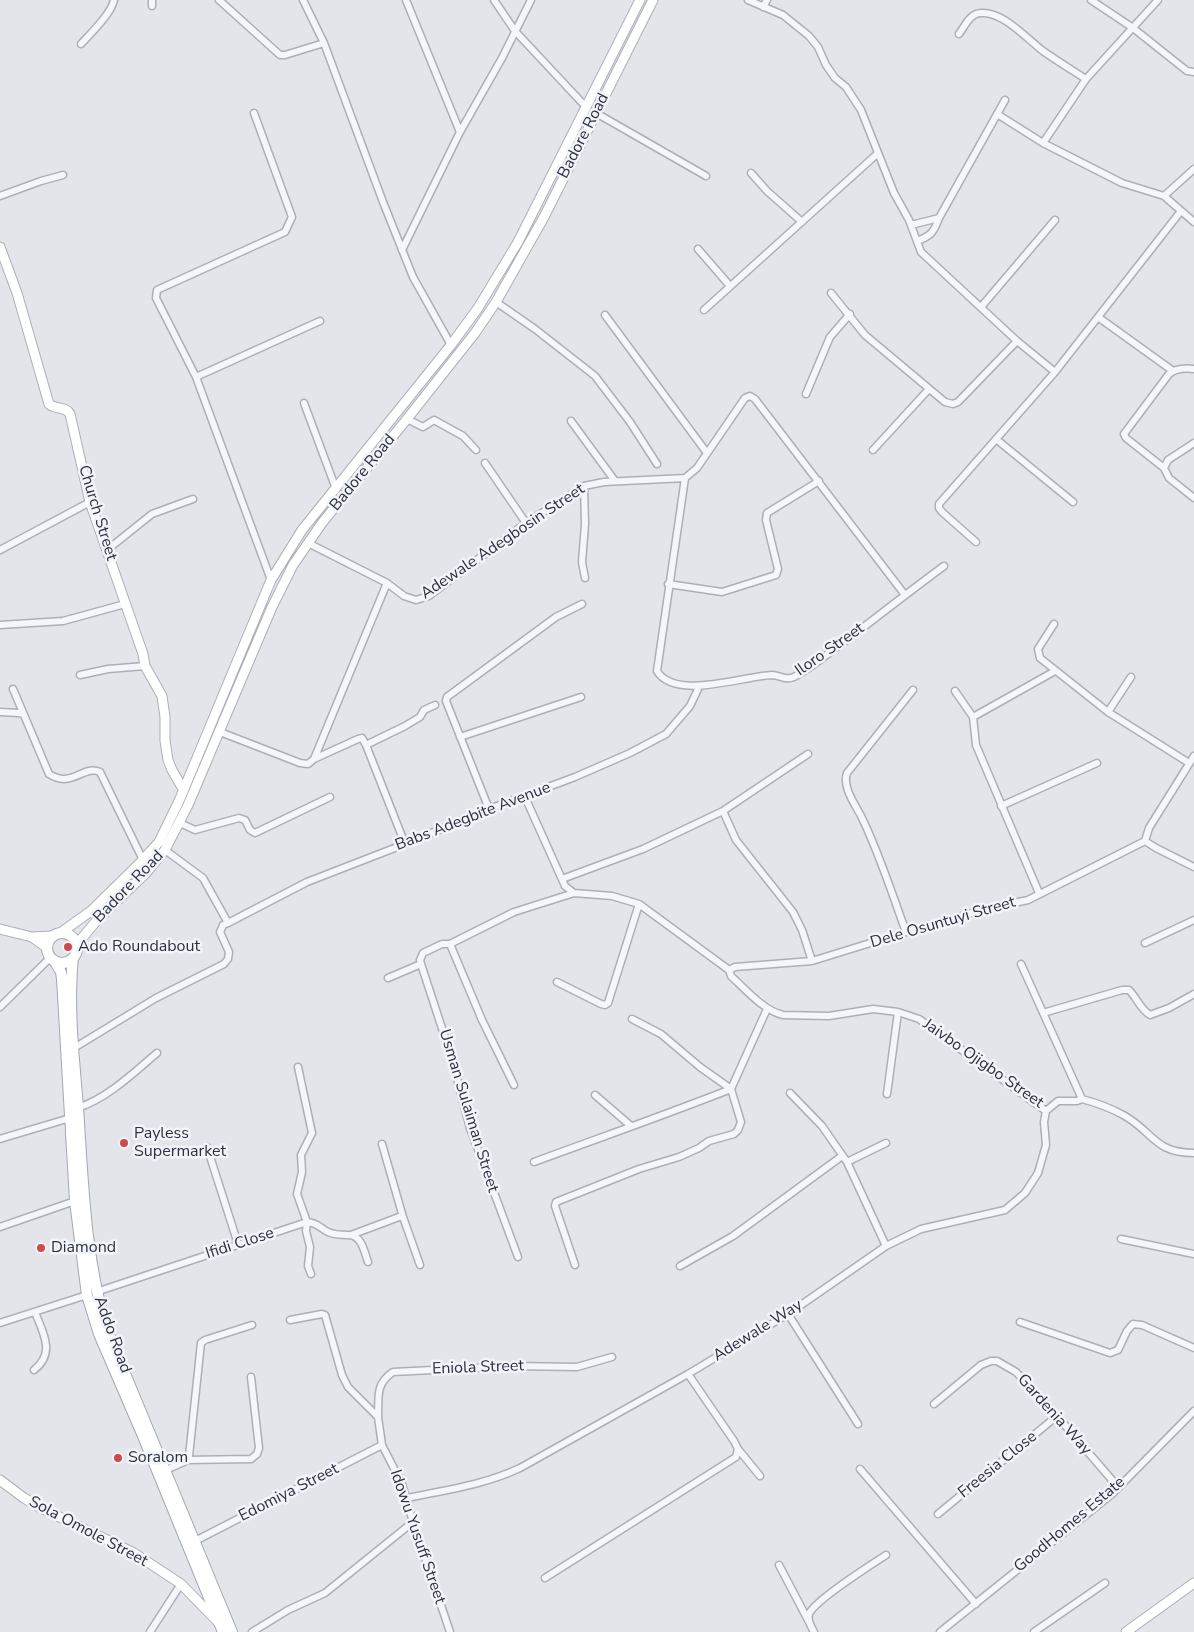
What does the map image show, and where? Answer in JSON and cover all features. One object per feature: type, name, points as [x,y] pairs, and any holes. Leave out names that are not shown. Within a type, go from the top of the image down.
[{"type":"main road","name":"Badore Road","points":[[63,931],[92,910],[159,842],[183,790],[271,580],[293,543],[451,345],[478,308],[505,265],[640,0]]},
{"type":"main road","name":"Badore Road","points":[[77,944],[98,919],[146,873],[165,850],[180,823],[272,607],[293,565],[322,523],[475,333],[496,302],[527,249],[652,0]]},
{"type":"main road","points":[[558,161],[568,167]]},
{"type":"main road","name":"Church Street","points":[[0,247],[17,293],[49,404],[69,411],[90,502],[143,654],[145,666],[162,696],[168,760],[183,790]]},
{"type":"main road","points":[[0,929],[32,937],[52,936],[63,931],[73,938],[77,944],[77,951],[73,958],[63,964],[52,960],[46,947],[32,937]]},
{"type":"main road","points":[[46,947],[52,936]]},
{"type":"main road","name":"Addo Road","points":[[73,958],[71,975],[74,1048],[92,1294],[232,1632]]},
{"type":"main road","name":"Addo Road","points":[[52,960],[61,972],[62,979],[75,1201],[100,1334],[222,1628]]},
{"type":"main road","name":"Sola Omole Street","points":[[0,1480],[41,1508],[134,1553],[182,1584],[222,1628]]},
{"type":"main road","points":[[1126,1632],[1194,1583]]},
{"type":"street","points":[[81,44],[107,14],[114,0]]},
{"type":"street","points":[[219,0],[280,55],[324,43]]},
{"type":"street","points":[[303,0],[324,43],[413,277],[451,345]]},
{"type":"street","points":[[406,0],[460,132]]},
{"type":"street","points":[[494,0],[515,32],[586,107]]},
{"type":"street","points":[[402,250],[460,132],[531,0]]},
{"type":"street","points":[[748,0],[783,15],[809,36],[818,48],[826,66],[846,87],[861,110],[877,154],[894,193],[911,225],[921,252],[1017,341],[1055,372]]},
{"type":"street","points":[[763,7],[767,0]]},
{"type":"street","points":[[1091,0],[1133,28],[1187,71],[1194,72]]},
{"type":"street","points":[[1043,143],[1086,79],[1158,0]]},
{"type":"street","points":[[959,34],[971,17],[980,13],[993,15],[1007,21],[1043,51],[1086,79]]},
{"type":"street","points":[[917,241],[928,237],[935,228],[938,218],[1005,100]]},
{"type":"street","points":[[254,113],[292,217],[285,232],[157,290],[156,298],[196,377],[271,580]]},
{"type":"street","points":[[596,113],[706,176]]},
{"type":"street","points":[[997,114],[1043,143],[1122,183],[1164,196],[1194,222]]},
{"type":"street","points":[[704,310],[877,154]]},
{"type":"street","points":[[1164,196],[1194,169]]},
{"type":"street","points":[[751,173],[767,191],[802,222]]},
{"type":"street","points":[[0,196],[63,175]]},
{"type":"street","points":[[976,542],[942,512],[939,504],[1055,372],[1180,211]]},
{"type":"street","points":[[911,225],[938,218]]},
{"type":"street","points":[[981,307],[1056,220]]},
{"type":"street","points":[[698,250],[730,286]]},
{"type":"street","points":[[831,292],[865,335],[945,402],[953,404],[958,402],[1017,341]]},
{"type":"street","points":[[496,302],[535,329],[595,376],[630,422],[657,464]]},
{"type":"street","points":[[806,394],[830,337],[850,314]]},
{"type":"street","points":[[605,315],[707,453]]},
{"type":"street","points":[[1098,317],[1173,371]]},
{"type":"street","points":[[196,377],[320,321]]},
{"type":"street","points":[[1194,370],[1187,368],[1173,371],[1124,434],[1126,438],[1164,468],[1169,478],[1194,498]]},
{"type":"street","points":[[873,450],[928,389]]},
{"type":"street","points":[[698,687],[676,684],[660,676],[657,671],[668,584],[685,478],[698,468],[745,398],[750,396],[755,399],[905,595]]},
{"type":"street","points":[[304,402],[336,489]]},
{"type":"street","points":[[407,419],[423,427],[434,420],[463,436],[476,450]]},
{"type":"street","points":[[571,421],[615,482]]},
{"type":"street","points":[[996,440],[1073,502]]},
{"type":"street","points":[[1164,468],[1168,460],[1194,443]]},
{"type":"street","points":[[485,463],[526,523]]},
{"type":"street","name":"Adewale Adegbosin Street","points":[[308,543],[387,583],[404,596],[416,600],[430,596],[526,523],[584,486],[615,482],[685,478]]},
{"type":"street","points":[[668,584],[722,592],[776,575],[778,569],[766,520],[767,513],[819,481]]},
{"type":"street","points":[[584,486],[582,562],[585,578]]},
{"type":"street","points":[[107,550],[152,514],[193,499]]},
{"type":"street","points":[[0,550],[90,502]]},
{"type":"street","name":"Iloro Street","points":[[698,687],[774,675],[783,679],[794,677],[820,660],[944,566]]},
{"type":"street","points":[[314,758],[387,583]]},
{"type":"street","points":[[0,626],[63,621],[125,604]]},
{"type":"street","points":[[489,809],[446,701],[447,697],[556,617],[582,604]]},
{"type":"street","points":[[1054,624],[1038,649],[1040,658],[1108,712],[1189,763]]},
{"type":"street","points":[[80,675],[108,669],[145,666]]},
{"type":"street","points":[[972,716],[1055,671]]},
{"type":"street","points":[[1108,712],[1131,677]]},
{"type":"street","name":"Babs Adegbite Avenue","points":[[228,923],[306,882],[575,777],[630,753],[666,734],[690,706],[698,687]]},
{"type":"street","points":[[13,689],[49,774],[57,779],[66,780],[92,770],[100,772],[143,860]]},
{"type":"street","points":[[906,932],[864,821],[846,785],[845,779],[847,773],[914,690]]},
{"type":"street","points":[[954,691],[972,716],[976,746],[1039,893]]},
{"type":"street","points":[[460,737],[581,696]]},
{"type":"street","points":[[366,745],[405,726],[420,717],[424,710],[435,705]]},
{"type":"street","points":[[0,712],[23,714]]},
{"type":"street","points":[[220,732],[300,763],[308,764],[314,758],[362,738],[405,844]]},
{"type":"street","points":[[562,879],[643,849],[723,811],[808,754]]},
{"type":"street","points":[[1194,756],[1149,828],[1145,842],[1194,867]]},
{"type":"street","points":[[1001,806],[1097,763]]},
{"type":"street","points":[[180,823],[195,830],[231,818],[239,818],[245,820],[250,830],[256,833],[330,796]]},
{"type":"street","points":[[525,796],[565,886],[574,893]]},
{"type":"street","points":[[723,811],[736,840],[793,912],[802,930],[812,961]]},
{"type":"street","name":"Dele Osuntuyi Street","points":[[729,970],[735,967],[812,961],[986,909],[1028,900],[1145,842]]},
{"type":"street","points":[[74,1048],[156,998],[224,964],[228,959],[229,952],[220,932],[223,925],[228,923],[203,878],[165,850]]},
{"type":"street","points":[[388,978],[421,964],[420,960],[423,953],[442,944],[450,944],[514,912],[574,893]]},
{"type":"street","name":"Jaivbo Ojigbo Street","points":[[574,893],[612,896],[639,904],[729,970],[731,976],[776,1014],[783,1016],[829,1016],[874,1009],[898,1012],[919,1019],[1046,1111],[1058,1101],[1077,1101],[1082,1099],[1106,1106],[1125,1116],[1144,1129],[1166,1149],[1179,1153],[1194,1153]]},
{"type":"street","points":[[557,982],[605,1005],[608,1002],[639,904]]},
{"type":"street","points":[[1145,943],[1194,920]]},
{"type":"street","points":[[450,944],[482,1020],[514,1085]]},
{"type":"street","points":[[0,1007],[52,960]]},
{"type":"street","name":"Usman Sulaiman Street","points":[[421,964],[452,1059],[470,1128],[518,1257]]},
{"type":"street","points":[[1020,964],[1082,1099]]},
{"type":"street","points":[[1043,1013],[1122,990],[1129,990],[1135,995],[1143,1011],[1150,1015],[1194,994]]},
{"type":"street","points":[[534,1162],[631,1126],[651,1121],[731,1090],[767,1008]]},
{"type":"street","points":[[887,1094],[898,1012]]},
{"type":"street","points":[[575,1265],[555,1206],[556,1202],[639,1169],[679,1157],[709,1141],[734,1134],[741,1122],[731,1090],[661,1034],[632,1019]]},
{"type":"street","points":[[78,1108],[95,1102],[110,1093],[157,1053]]},
{"type":"street","points":[[298,1067],[312,1133],[301,1155],[301,1177],[298,1194],[307,1222],[306,1230],[310,1247],[308,1266],[311,1274]]},
{"type":"street","points":[[790,1093],[822,1126],[847,1162],[886,1246]]},
{"type":"street","points":[[595,1095],[631,1126]]},
{"type":"street","name":"Adewale Way","points":[[407,1498],[501,1477],[520,1468],[688,1374],[788,1314],[886,1246],[921,1229],[1005,1210],[1025,1193],[1038,1173],[1046,1144],[1044,1122],[1046,1111]]},
{"type":"street","points":[[0,1139],[70,1118]]},
{"type":"street","points":[[847,1162],[886,1143]]},
{"type":"street","points":[[382,1144],[420,1265]]},
{"type":"street","points":[[206,1147],[238,1244]]},
{"type":"street","points":[[680,1266],[733,1236],[842,1156]]},
{"type":"street","points":[[0,1227],[75,1201]]},
{"type":"street","points":[[307,1222],[319,1225],[328,1232],[351,1235],[398,1216],[404,1216]]},
{"type":"street","name":"Ifidi Close","points":[[0,1324],[307,1222]]},
{"type":"street","points":[[351,1235],[362,1244],[368,1262]]},
{"type":"street","points":[[1121,1239],[1194,1254]]},
{"type":"street","points":[[34,1370],[40,1366],[47,1350],[45,1338],[35,1312]]},
{"type":"street","points":[[788,1314],[858,1424]]},
{"type":"street","points":[[290,1320],[325,1315],[342,1375],[348,1387],[378,1417]]},
{"type":"street","points":[[1020,1322],[1110,1353],[1118,1350],[1127,1331],[1133,1324],[1142,1325],[1194,1348]]},
{"type":"street","points":[[187,1460],[201,1343],[252,1325]]},
{"type":"street","name":"Eniola Street","points":[[378,1417],[379,1385],[385,1377],[393,1372],[513,1366],[577,1367],[612,1357]]},
{"type":"street","name":"Gardenia Way","points":[[934,1404],[981,1365],[997,1361],[1016,1372],[1057,1416],[1118,1488]]},
{"type":"street","points":[[688,1374],[738,1449],[760,1476]]},
{"type":"street","points":[[166,1470],[187,1460],[252,1459],[257,1454],[259,1448],[251,1377]]},
{"type":"street","name":"GoodHomes Estate","points":[[940,1632],[1118,1488],[1194,1410]]},
{"type":"street","name":"Freesia Close","points":[[938,1514],[1057,1416]]},
{"type":"street","name":"Idowu Yusuff Street","points":[[378,1417],[382,1445],[402,1484],[450,1632]]},
{"type":"street","name":"Edomiya Street","points":[[195,1541],[382,1445]]},
{"type":"street","points":[[545,1578],[736,1457],[738,1449]]},
{"type":"street","points":[[860,1469],[976,1604]]},
{"type":"street","points":[[252,1632],[288,1610],[325,1593],[413,1522]]},
{"type":"street","points":[[808,1622],[809,1613],[819,1602],[886,1555]]},
{"type":"street","points":[[780,1565],[814,1632]]},
{"type":"street","points":[[1034,1632],[1105,1583]]},
{"type":"street","points":[[150,1632],[182,1584]]},
{"type":"place","name":"Ado Roundabout","points":[[68,947]]},
{"type":"place","name":"Payless Supermarket","points":[[124,1143]]},
{"type":"place","name":"Diamond","points":[[41,1248]]},
{"type":"place","name":"Soralom","points":[[118,1458]]}]
